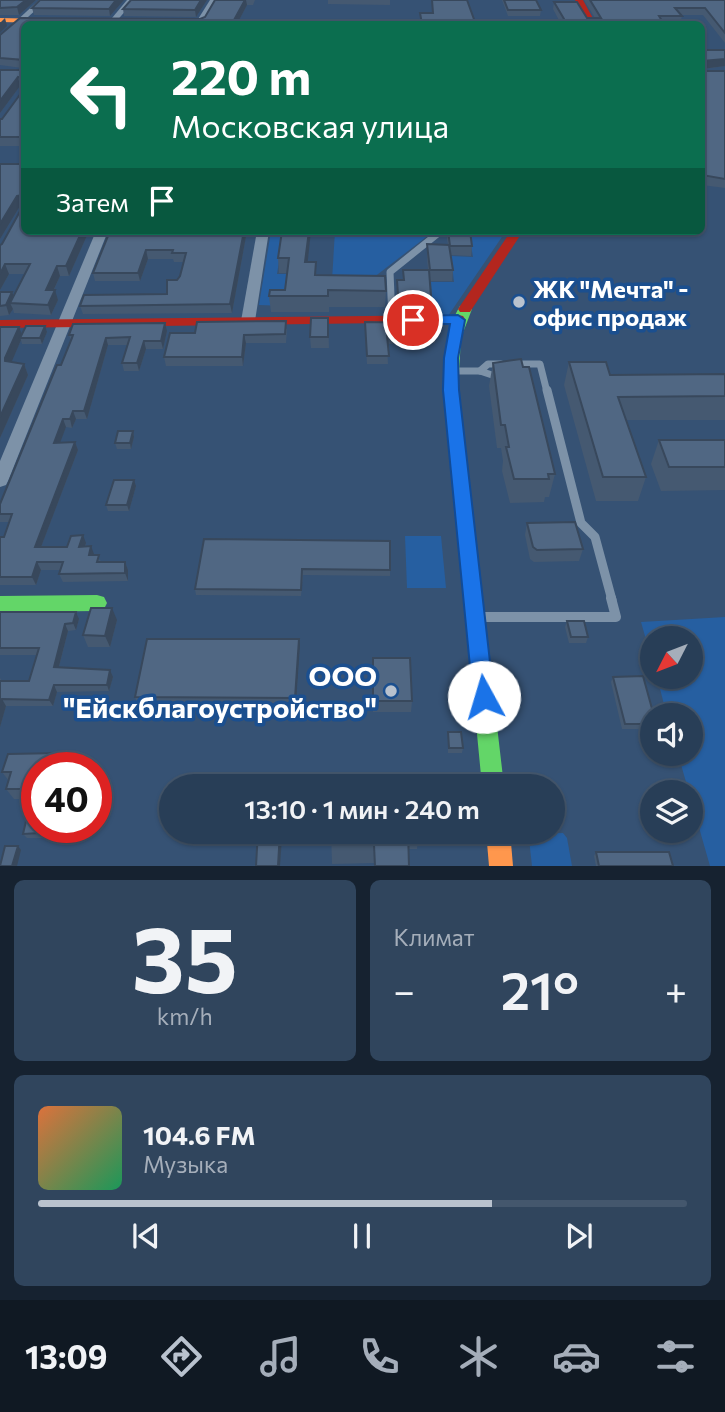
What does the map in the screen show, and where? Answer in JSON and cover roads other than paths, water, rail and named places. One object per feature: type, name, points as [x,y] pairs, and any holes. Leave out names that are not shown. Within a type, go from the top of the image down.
[{"type":"street","points":[[0,40],[43,0]]},
{"type":"street","points":[[109,21],[131,0]]},
{"type":"street","points":[[196,21],[214,0]]},
{"type":"street","points":[[579,0],[591,21]]},
{"type":"street","points":[[0,20],[60,21]]},
{"type":"street","points":[[0,481],[100,235]]},
{"type":"street","points":[[248,321],[262,235]]},
{"type":"street","points":[[492,774],[451,371],[458,320],[514,235]]},
{"type":"street","points":[[0,324],[458,320]]},
{"type":"street","points":[[0,604],[97,603]]},
{"type":"street","points":[[499,844],[501,866]]},
{"type":"lane","points":[[392,320],[390,272],[435,235]]},
{"type":"lane","points":[[475,617],[616,617],[595,537],[580,523],[540,364],[488,364],[480,371]]},
{"type":"lane","points":[[451,371],[480,371],[491,377],[509,377]]},
{"type":"lane","points":[[532,377],[543,376]]},
{"type":"place","name":"ЖК \"Мечта\" - офис продаж","points":[[519,302]]},
{"type":"place","name":"ООО \"Ейскблагоустройство\"","points":[[391,691]]}]
